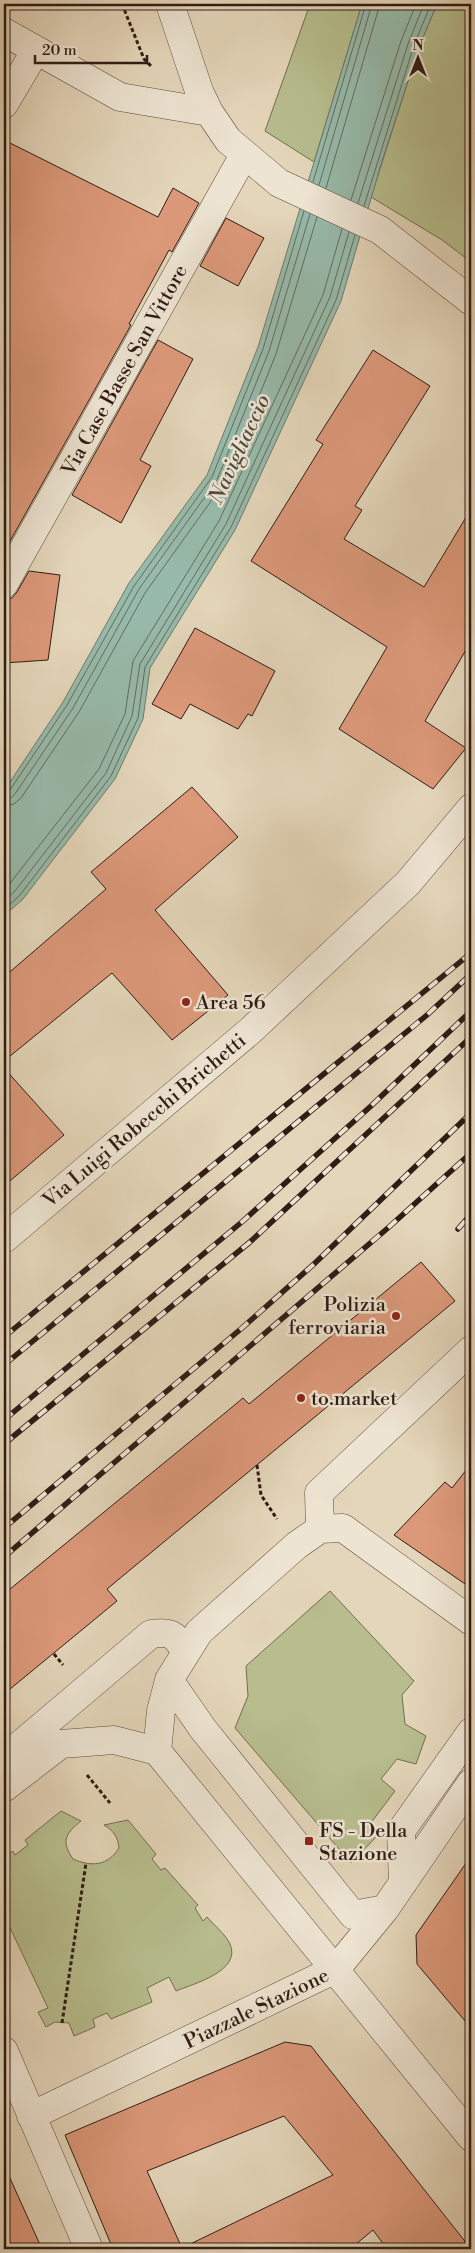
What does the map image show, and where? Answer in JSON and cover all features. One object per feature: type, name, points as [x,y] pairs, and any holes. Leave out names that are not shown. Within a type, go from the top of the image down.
[{"type":"street","points":[[170,4],[199,91],[209,112],[228,140],[279,183],[380,230],[471,301]]},
{"type":"street","points":[[4,32],[120,97],[209,112]]},
{"type":"street","points":[[4,104],[36,50]]},
{"type":"street","name":"Via Case Basse San Vittore","points":[[4,584],[244,155]]},
{"type":"street","name":"Via Luigi Robecchi Brichetti","points":[[4,1239],[250,1031],[408,883],[471,808]]},
{"type":"street","points":[[320,1528],[319,1494],[471,1350]]},
{"type":"street","points":[[157,1751],[161,1711],[169,1680],[184,1652],[199,1632],[320,1528],[343,1528],[471,1621]]},
{"type":"street","points":[[4,1766],[14,1750],[151,1634],[165,1632],[178,1639],[184,1652]]},
{"type":"street","points":[[169,1680],[203,1729],[353,1915],[385,1909]]},
{"type":"street","points":[[403,1884],[401,1831],[471,1732]]},
{"type":"street","points":[[4,1788],[61,1744],[114,1740],[157,1751],[471,2137]]},
{"type":"street","name":"Piazzale Stazione","points":[[31,2116],[336,1969],[385,1909],[471,1782]]},
{"type":"street","points":[[4,2051],[89,2249]]},
{"type":"path","points":[[122,4],[144,60],[152,67]]},
{"type":"path","points":[[257,1465],[261,1495],[297,1546]]},
{"type":"path","points":[[62,2023],[86,1863]]},
{"type":"shaded area","points":[[310,4],[362,4],[314,162],[265,131]]},
{"type":"shaded area","points":[[437,4],[471,4],[471,262],[442,240],[371,197],[419,47]]},
{"type":"shaded area","points":[[330,1591],[414,1681],[402,1695],[405,1724],[426,1736],[416,1764],[397,1759],[381,1779],[395,1791],[370,1824],[380,1833],[351,1863],[235,1728],[248,1696],[246,1666]]},
{"type":"shaded area","points":[[61,1811],[81,1821],[71,1830],[66,1838],[69,1853],[73,1859],[93,1864],[104,1862],[115,1854],[119,1848],[118,1840],[110,1829],[104,1825],[128,1820],[156,1854],[152,1859],[161,1870],[165,1868],[198,1905],[195,1908],[203,1921],[207,1917],[230,1944],[232,1953],[229,1962],[223,1969],[204,1980],[176,1991],[169,1977],[147,1988],[152,2002],[111,2019],[107,2013],[93,2019],[95,2027],[74,2036],[69,2023],[55,2022],[46,2027],[38,2012],[48,2008],[4,1915],[4,1858],[13,1851],[15,1855],[28,1845],[25,1840]]},
{"type":"water","name":"Navigliaccio","points":[[362,4],[437,4],[419,47],[382,161],[341,301],[235,530],[150,668],[143,719],[115,779],[23,899],[4,916],[4,791],[63,702],[129,583],[207,475],[258,347]]},
{"type":"building","points":[[4,140],[158,217],[173,188],[199,203],[172,252],[169,250],[129,324],[131,325],[4,552]]},
{"type":"building","points":[[226,218],[264,238],[238,286],[200,266]]},
{"type":"building","points":[[158,340],[193,359],[140,460],[151,466],[121,523],[72,495]]},
{"type":"building","points":[[373,350],[430,386],[355,506],[362,510],[344,539],[424,587],[471,509],[471,641],[425,721],[466,748],[433,789],[339,729],[387,647],[251,561],[323,444],[316,440]]},
{"type":"building","points":[[29,571],[60,575],[48,660],[4,663],[4,600],[12,598]]},
{"type":"building","points":[[195,628],[275,671],[252,716],[248,714],[238,729],[190,704],[181,719],[152,704]]},
{"type":"building","points":[[192,787],[238,837],[155,910],[228,995],[172,1040],[112,973],[4,1061],[4,977],[106,889],[91,872]]},
{"type":"building","points":[[4,1068],[64,1135],[4,1186]]},
{"type":"building","points":[[421,1262],[455,1301],[107,1589],[117,1601],[4,1694],[4,1594],[243,1398],[249,1404]]},
{"type":"building","points":[[471,1464],[471,1588],[394,1535],[445,1482],[452,1488]]},
{"type":"building","points":[[471,1856],[471,2028],[417,1964],[416,1935]]},
{"type":"building","points":[[285,2042],[311,2046],[471,2249],[387,2249],[373,2230],[350,2249],[113,2249],[65,2135]],"holes":[[[284,2116],[333,2175],[182,2248],[147,2171]]]},
{"type":"building","points":[[4,2165],[42,2249],[4,2249]]},
{"type":"railway","points":[[4,1337],[471,953]]},
{"type":"railway","points":[[4,1365],[427,1015],[471,974]]},
{"type":"railway","points":[[4,1420],[243,1221],[371,1106],[471,1011]]},
{"type":"railway","points":[[4,1444],[250,1242],[471,1037]]},
{"type":"railway","points":[[4,1528],[242,1328],[314,1264],[471,1113]]},
{"type":"railway","points":[[4,1557],[389,1227],[471,1153]]},
{"type":"railway","points":[[458,1229],[471,1214]]},
{"type":"place","name":"Area 56","points":[[186,1002]]},
{"type":"place","name":"Polizia ferroviaria","points":[[396,1316]]},
{"type":"place","name":"to.market","points":[[301,1398]]},
{"type":"place","name":"FS - Della Stazione","points":[[309,1841]]}]
